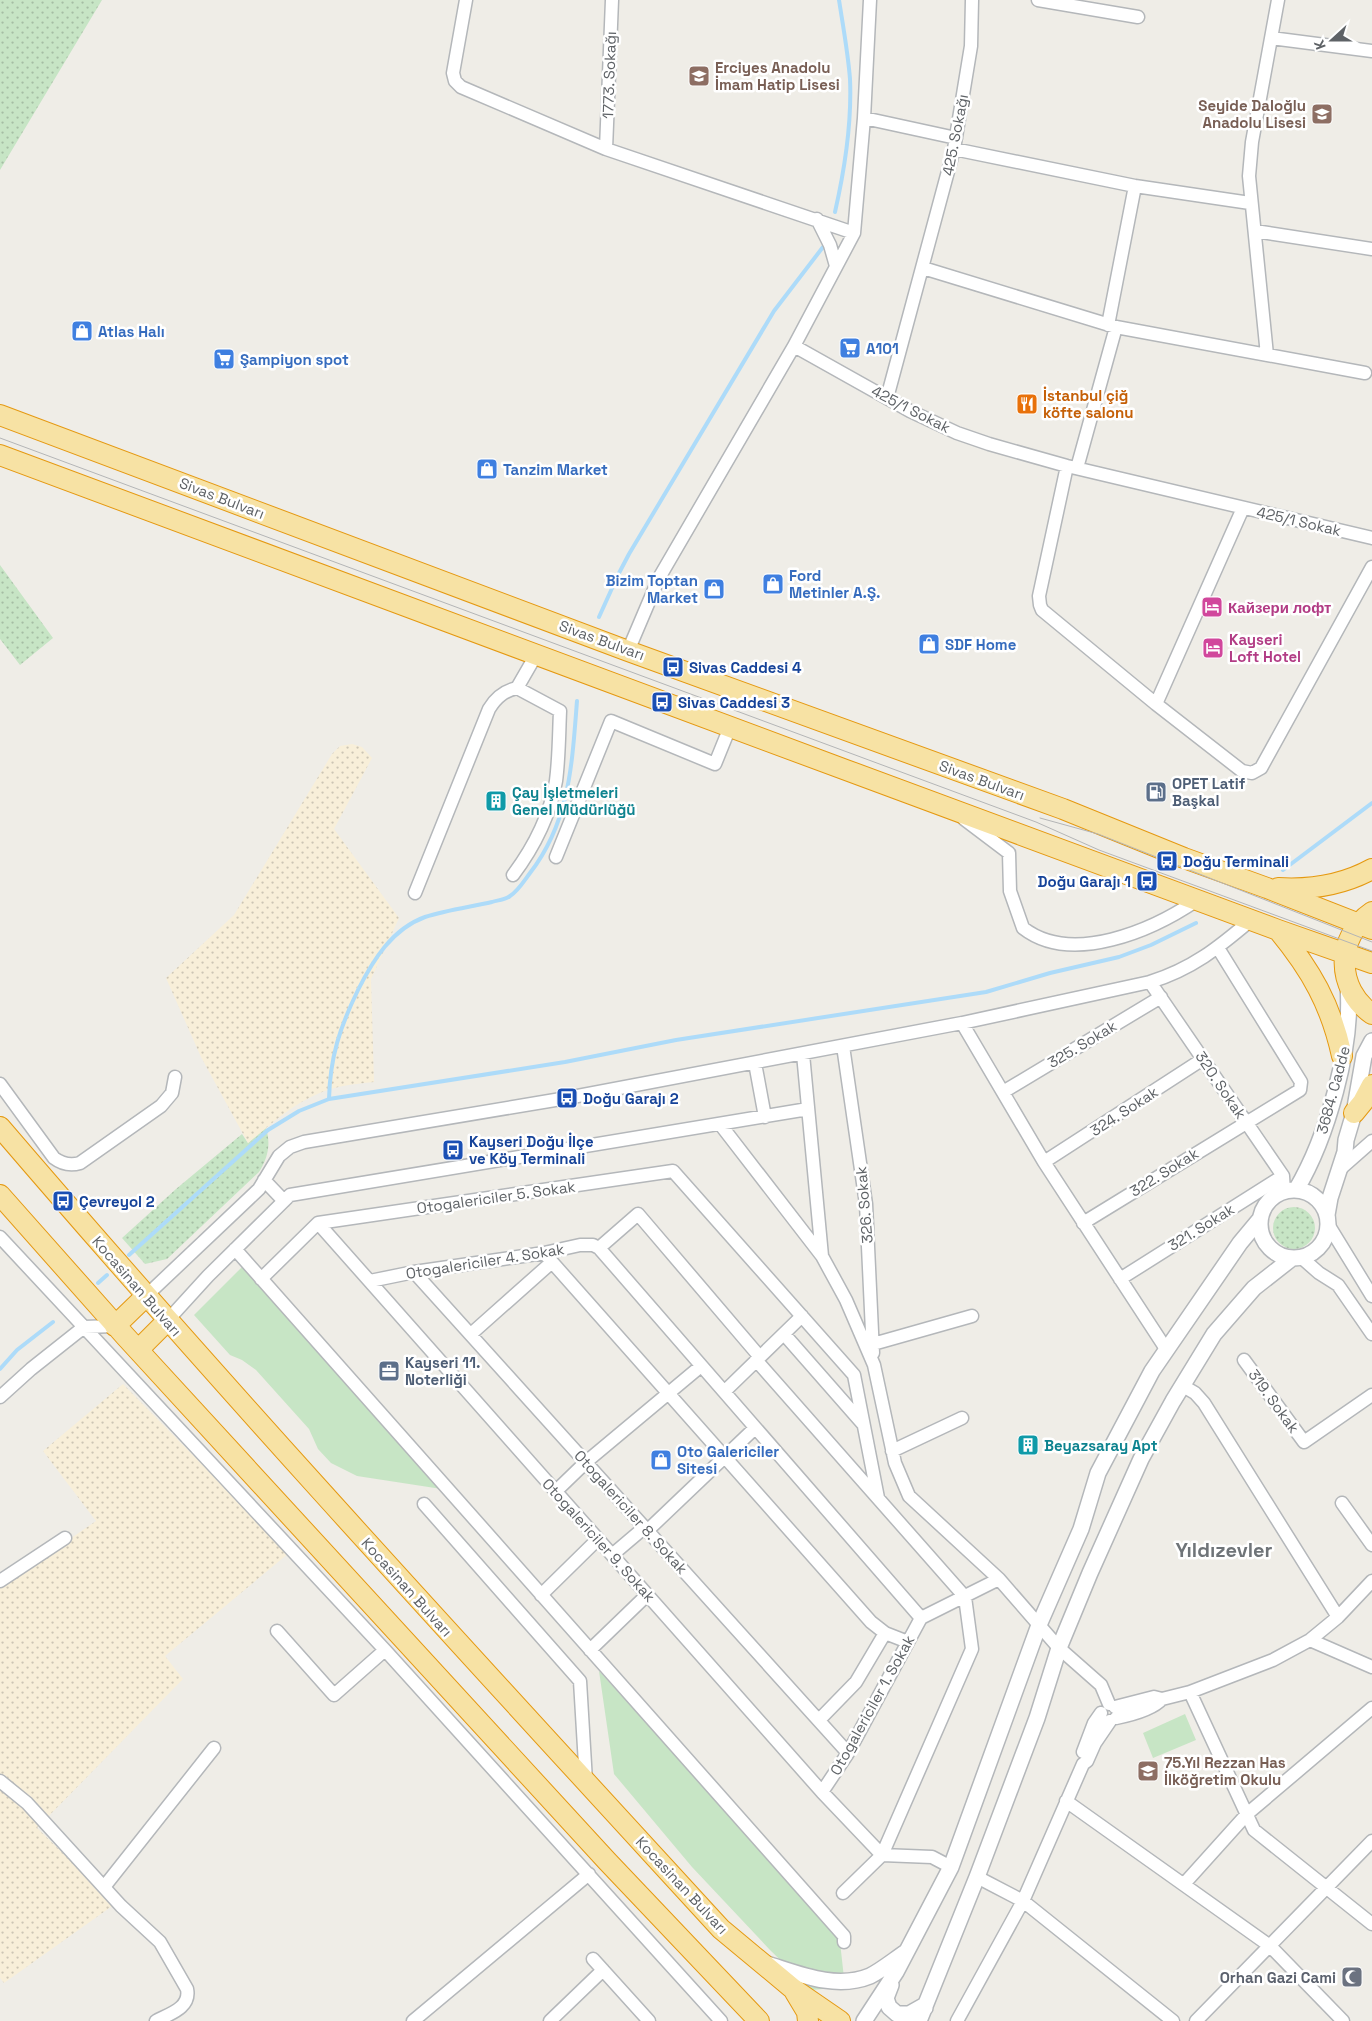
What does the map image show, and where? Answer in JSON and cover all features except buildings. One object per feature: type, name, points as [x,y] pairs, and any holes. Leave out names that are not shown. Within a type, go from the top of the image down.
[{"type":"highway","name":"Sivas Bulvarı","points":[[0,415],[628,651],[1063,809],[1184,858],[1367,921]]},
{"type":"highway","points":[[0,456],[950,809],[1372,963]]},
{"type":"highway","points":[[1267,888],[1320,887],[1345,881],[1372,869]]},
{"type":"highway","points":[[1367,921],[1351,934],[1345,953],[1344,964],[1348,984],[1359,1002],[1372,1014]]},
{"type":"highway","points":[[1278,930],[1298,955],[1317,984],[1332,1017],[1342,1056]]},
{"type":"highway","points":[[1354,1113],[1372,1085]]},
{"type":"highway","name":"Kocasinan Bulvarı","points":[[0,1127],[168,1321],[440,1624],[721,1930],[792,1988],[840,2021]]},
{"type":"highway","points":[[0,1195],[116,1326],[600,1854],[759,2019]]},
{"type":"highway","points":[[116,1326],[146,1296]]},
{"type":"highway","points":[[138,1350],[168,1321]]},
{"type":"highway","points":[[792,1988],[807,2012],[808,2021]]},
{"type":"street","points":[[466,0],[453,73],[458,85],[606,149],[854,232]]},
{"type":"street","name":"1773. Sokağı","points":[[606,149],[612,0]]},
{"type":"street","points":[[628,651],[659,578],[794,346],[854,232],[864,118],[870,0]]},
{"type":"street","name":"425. Sokağı","points":[[887,398],[955,144],[971,46],[972,0]]},
{"type":"street","points":[[1038,0],[1138,17]]},
{"type":"street","points":[[1267,355],[1255,231],[1250,203],[1249,176],[1251,150],[1278,0]]},
{"type":"street","points":[[1271,38],[1372,51]]},
{"type":"street","points":[[864,118],[955,144],[1135,186],[1250,203]]},
{"type":"street","points":[[1135,186],[1112,326],[1072,467],[1039,596],[1040,605],[1046,613],[1156,704],[1242,772],[1247,773],[1261,768],[1372,568]]},
{"type":"street","points":[[817,219],[830,245],[836,266]]},
{"type":"street","points":[[1255,231],[1372,249]]},
{"type":"street","points":[[923,268],[1112,326],[1365,373]]},
{"type":"street","name":"425/1 Sokak","points":[[794,346],[934,422],[990,444],[1072,467],[1372,538]]},
{"type":"street","points":[[1156,704],[1242,508]]},
{"type":"street","points":[[517,688],[536,655]]},
{"type":"street","points":[[415,893],[490,709],[498,697],[517,688],[560,711],[556,780],[552,799],[538,834],[513,875]]},
{"type":"street","points":[[556,857],[611,721],[715,764],[730,727]]},
{"type":"street","points":[[950,809],[1009,853],[1010,891],[1023,928],[1046,941],[1061,944],[1084,943],[1132,933],[1165,920],[1197,900]]},
{"type":"street","points":[[146,1296],[259,1189],[279,1156],[290,1148],[304,1142],[567,1098],[755,1063],[962,1023],[1150,982],[1184,970],[1218,948],[1251,920]]},
{"type":"street","name":"322. Sokak","points":[[1083,1222],[1300,1090],[1302,1084],[1218,948]]},
{"type":"street","name":"320. Sokak","points":[[1150,982],[1283,1176]]},
{"type":"street","name":"3684. Cadde","points":[[1290,1191],[1307,1172],[1323,1133],[1334,1094],[1348,1023],[1348,984]]},
{"type":"street","name":"325. Sokak","points":[[1003,1092],[1160,996]]},
{"type":"street","points":[[962,1023],[1044,1162],[1166,1349]]},
{"type":"street","name":"3684. Cadde","points":[[1328,1220],[1337,1172],[1345,1152],[1346,1140],[1354,1113],[1364,1056],[1372,1041]]},
{"type":"street","name":"326. Sokak","points":[[842,1046],[866,1204],[874,1366]]},
{"type":"street","points":[[802,1054],[822,1256]]},
{"type":"street","name":"324. Sokak","points":[[1044,1162],[1203,1059]]},
{"type":"street","points":[[755,1063],[765,1116]]},
{"type":"street","points":[[0,1084],[58,1161],[67,1164],[80,1163],[166,1102],[172,1093],[175,1077]]},
{"type":"street","points":[[168,1321],[235,1249],[290,1195],[808,1109]]},
{"type":"street","points":[[720,1124],[822,1256],[850,1307],[874,1366],[892,1451],[909,1496],[999,1579],[1059,1648],[1101,1685],[1110,1713]]},
{"type":"street","points":[[1337,1172],[1372,1141]]},
{"type":"street","points":[[32,1164],[44,1144]]},
{"type":"street","name":"Otogalericiler 5. Sokak","points":[[318,1223],[673,1171],[802,1316]]},
{"type":"street","points":[[1283,1176],[1290,1191]]},
{"type":"street","name":"321. Sokak","points":[[1120,1278],[1283,1176]]},
{"type":"street","points":[[264,1180],[284,1201]]},
{"type":"street","points":[[864,2021],[909,1950],[951,1867],[1039,1625],[1080,1529],[1098,1473],[1130,1410],[1166,1349],[1240,1243],[1260,1219],[1264,1208],[1271,1199],[1290,1191],[1314,1196],[1322,1204],[1328,1220],[1372,1296]]},
{"type":"street","points":[[842,1893],[882,1855],[972,1649],[965,1596],[758,1358],[638,1214],[599,1248],[921,1618],[965,1596],[999,1579]]},
{"type":"street","points":[[1260,1219],[1260,1230],[1264,1241],[1271,1250],[1280,1256],[1297,1258],[1313,1254],[1321,1246],[1327,1236],[1328,1220]]},
{"type":"street","points":[[261,1278],[318,1223]]},
{"type":"street","name":"Otogalericiler 9. Sokak","points":[[318,1223],[822,1792],[882,1855]]},
{"type":"street","points":[[0,1237],[385,1650],[721,2021]]},
{"type":"street","name":"Otogalericiler 4. Sokak","points":[[370,1281],[414,1272],[548,1258],[580,1245],[593,1245],[599,1248]]},
{"type":"street","points":[[235,1249],[844,1936],[844,1942]]},
{"type":"street","points":[[471,1334],[548,1258],[870,1622],[885,1632],[908,1642]]},
{"type":"street","points":[[1297,1258],[1338,1285],[1372,1334]]},
{"type":"street","points":[[919,2021],[1037,1718],[1059,1648],[1141,1459],[1214,1334],[1254,1288],[1297,1258]]},
{"type":"street","name":"Otogalericiler 8. Sokak","points":[[414,1272],[848,1753]]},
{"type":"street","points":[[724,1391],[802,1316],[854,1375],[878,1498]]},
{"type":"street","points":[[872,1344],[972,1316]]},
{"type":"street","points":[[0,1397],[31,1369],[84,1327],[116,1326]]},
{"type":"street","points":[[784,1334],[864,1424]]},
{"type":"street","name":"319. Sokak","points":[[1244,1360],[1304,1442],[1372,1396]]},
{"type":"street","points":[[556,1491],[586,1462],[701,1366]]},
{"type":"street","points":[[1182,1386],[1195,1393],[1204,1403],[1338,1617]]},
{"type":"street","points":[[892,1451],[962,1418]]},
{"type":"street","points":[[612,1555],[646,1529],[755,1428]]},
{"type":"street","points":[[1342,1503],[1372,1545]]},
{"type":"street","points":[[424,1504],[580,1681],[586,1781]]},
{"type":"street","points":[[0,1581],[65,1538]]},
{"type":"street","points":[[541,1595],[598,1539]]},
{"type":"street","points":[[957,2021],[1023,1901],[1083,1764],[1082,1757],[1094,1723],[1110,1713],[1131,1714],[1157,1704],[1162,1699],[1190,1692],[1273,1660],[1310,1640],[1338,1617],[1372,1582]]},
{"type":"street","points":[[590,1650],[647,1595]]},
{"type":"street","name":"Otogalericiler 1. Sokak","points":[[822,1792],[848,1753],[921,1618]]},
{"type":"street","points":[[277,1631],[334,1695],[385,1650]]},
{"type":"street","points":[[819,1720],[859,1678],[885,1632]]},
{"type":"street","points":[[1310,1640],[1372,1667]]},
{"type":"street","points":[[1190,1692],[1254,1830],[1372,1924]]},
{"type":"street","points":[[1184,1884],[1247,1814],[1372,1708]]},
{"type":"street","points":[[104,1888],[214,1748]]},
{"type":"street","points":[[0,1781],[39,1815],[121,1906],[160,1942],[187,1989],[187,2000],[183,2006],[156,2021]]},
{"type":"street","points":[[1066,1801],[1270,1946],[1343,2021]]},
{"type":"street","points":[[1196,2021],[1372,1841]]},
{"type":"street","points":[[882,1855],[932,1857],[951,1867]]},
{"type":"street","points":[[413,2021],[589,1874]]},
{"type":"street","points":[[976,1877],[1023,1901],[1173,2021]]},
{"type":"street","points":[[761,1962],[832,1982],[860,1979],[872,1975],[909,1950]]},
{"type":"street","points":[[593,1959],[649,2021]]},
{"type":"street","points":[[550,2021],[603,1970]]},
{"type":"street","points":[[896,1972],[886,1998],[889,2007],[897,2014],[909,2014],[925,2005]]},
{"type":"street","points":[[925,2005],[925,2021]]},
{"type":"green space","points":[[0,0],[102,0],[0,170]]},
{"type":"green space","points":[[0,565],[53,638],[20,665],[0,639]]},
{"type":"green space","points":[[266,1128],[268,1151],[259,1172],[167,1259],[145,1264],[122,1238],[176,1189],[242,1134],[248,1143]]},
{"type":"green space","points":[[1290,1207],[1298,1207],[1309,1213],[1315,1228],[1309,1243],[1298,1249],[1290,1249],[1279,1243],[1273,1232],[1273,1224],[1279,1213]]},
{"type":"green space","points":[[244,1265],[448,1490],[357,1476],[331,1463],[318,1449],[309,1429],[256,1370],[242,1360],[230,1355],[194,1315]]},
{"type":"green space","points":[[599,1671],[839,1933],[845,1987],[811,1990],[770,1950],[692,1867],[614,1774]]},
{"type":"green space","points":[[1185,1714],[1196,1740],[1153,1758],[1143,1733]]},
{"type":"sand","points":[[352,744],[362,747],[372,758],[334,829],[399,918],[371,979],[374,1082],[343,1086],[316,1094],[292,1108],[248,1143],[201,1057],[166,978],[234,915],[332,754],[340,746]]},
{"type":"sand","points":[[123,1384],[289,1553],[165,1656],[183,1679],[37,1828],[115,1904],[4,1983],[0,1978],[0,1587],[96,1521],[43,1451]]},
{"type":"waterway","points":[[835,212],[842,179],[850,113],[850,79],[839,0]]},
{"type":"waterway","points":[[599,617],[629,554],[774,311],[823,247]]},
{"type":"waterway","points":[[329,1099],[331,1069],[341,1030],[364,979],[377,957],[393,937],[413,922],[425,917],[508,897],[521,886],[543,853],[554,833],[567,791],[577,701]]},
{"type":"waterway","points":[[1283,870],[1372,803]]},
{"type":"waterway","points":[[129,1255],[268,1130],[299,1111],[329,1099],[565,1062],[676,1040],[986,992],[1050,973],[1119,957],[1151,945],[1196,923]]},
{"type":"waterway","points":[[98,1283],[107,1275]]},
{"type":"waterway","points":[[0,1369],[17,1350],[53,1322]]},
{"type":"tram line","points":[[0,438],[1036,822],[1099,850],[1372,951]]},
{"type":"tram line","points":[[1040,818],[1098,834],[1372,942]]},
{"type":"place","name":"Erciyes Anadolu İmam Hatip Lisesi","points":[[699,76]]},
{"type":"place","name":"Seyide Daloğlu Anadolu Lisesi","points":[[1322,114]]},
{"type":"place","name":"Atlas Halı","points":[[82,331]]},
{"type":"place","name":"A101","points":[[850,348]]},
{"type":"place","name":"Şampiyon spot","points":[[224,359]]},
{"type":"place","name":"İstanbul çiğ köfte salonu","points":[[1027,404]]},
{"type":"place","name":"Tanzim Market","points":[[487,469]]},
{"type":"place","name":"Ford Metinler A.Ş.","points":[[773,584]]},
{"type":"place","name":"Bizim Toptan Market","points":[[714,589]]},
{"type":"place","name":"Кайзери лофт","points":[[1212,607]]},
{"type":"place","name":"SDF Home","points":[[929,644]]},
{"type":"place","name":"Kayseri Loft Hotel","points":[[1213,648]]},
{"type":"place","name":"Sivas Caddesi 4","points":[[673,667]]},
{"type":"place","name":"Sivas Caddesi 3","points":[[662,702]]},
{"type":"place","name":"OPET Latif Başkal","points":[[1156,792]]},
{"type":"place","name":"Çay İşletmeleri Genel Müdürlüğü","points":[[496,801]]},
{"type":"place","name":"Doğu Terminali","points":[[1167,861]]},
{"type":"place","name":"Doğu Garajı 1","points":[[1147,881]]},
{"type":"place","name":"Doğu Garajı 2","points":[[567,1098]]},
{"type":"place","name":"Kayseri Doğu İlçe ve Köy Terminali","points":[[453,1150]]},
{"type":"place","name":"Çevreyol 2","points":[[63,1201]]},
{"type":"place","name":"Kayseri 11. Noterliği","points":[[389,1371]]},
{"type":"place","name":"Beyazsaray Apt","points":[[1028,1445]]},
{"type":"place","name":"Oto Galericiler Sitesi","points":[[661,1460]]},
{"type":"place","name":"75.Yıl Rezzan Has İlköğretim Okulu","points":[[1148,1771]]},
{"type":"place","name":"Orhan Gazi Cami","points":[[1352,1977]]},
{"type":"district","name":"Yıldızevler","points":[[1224,1550]]}]
